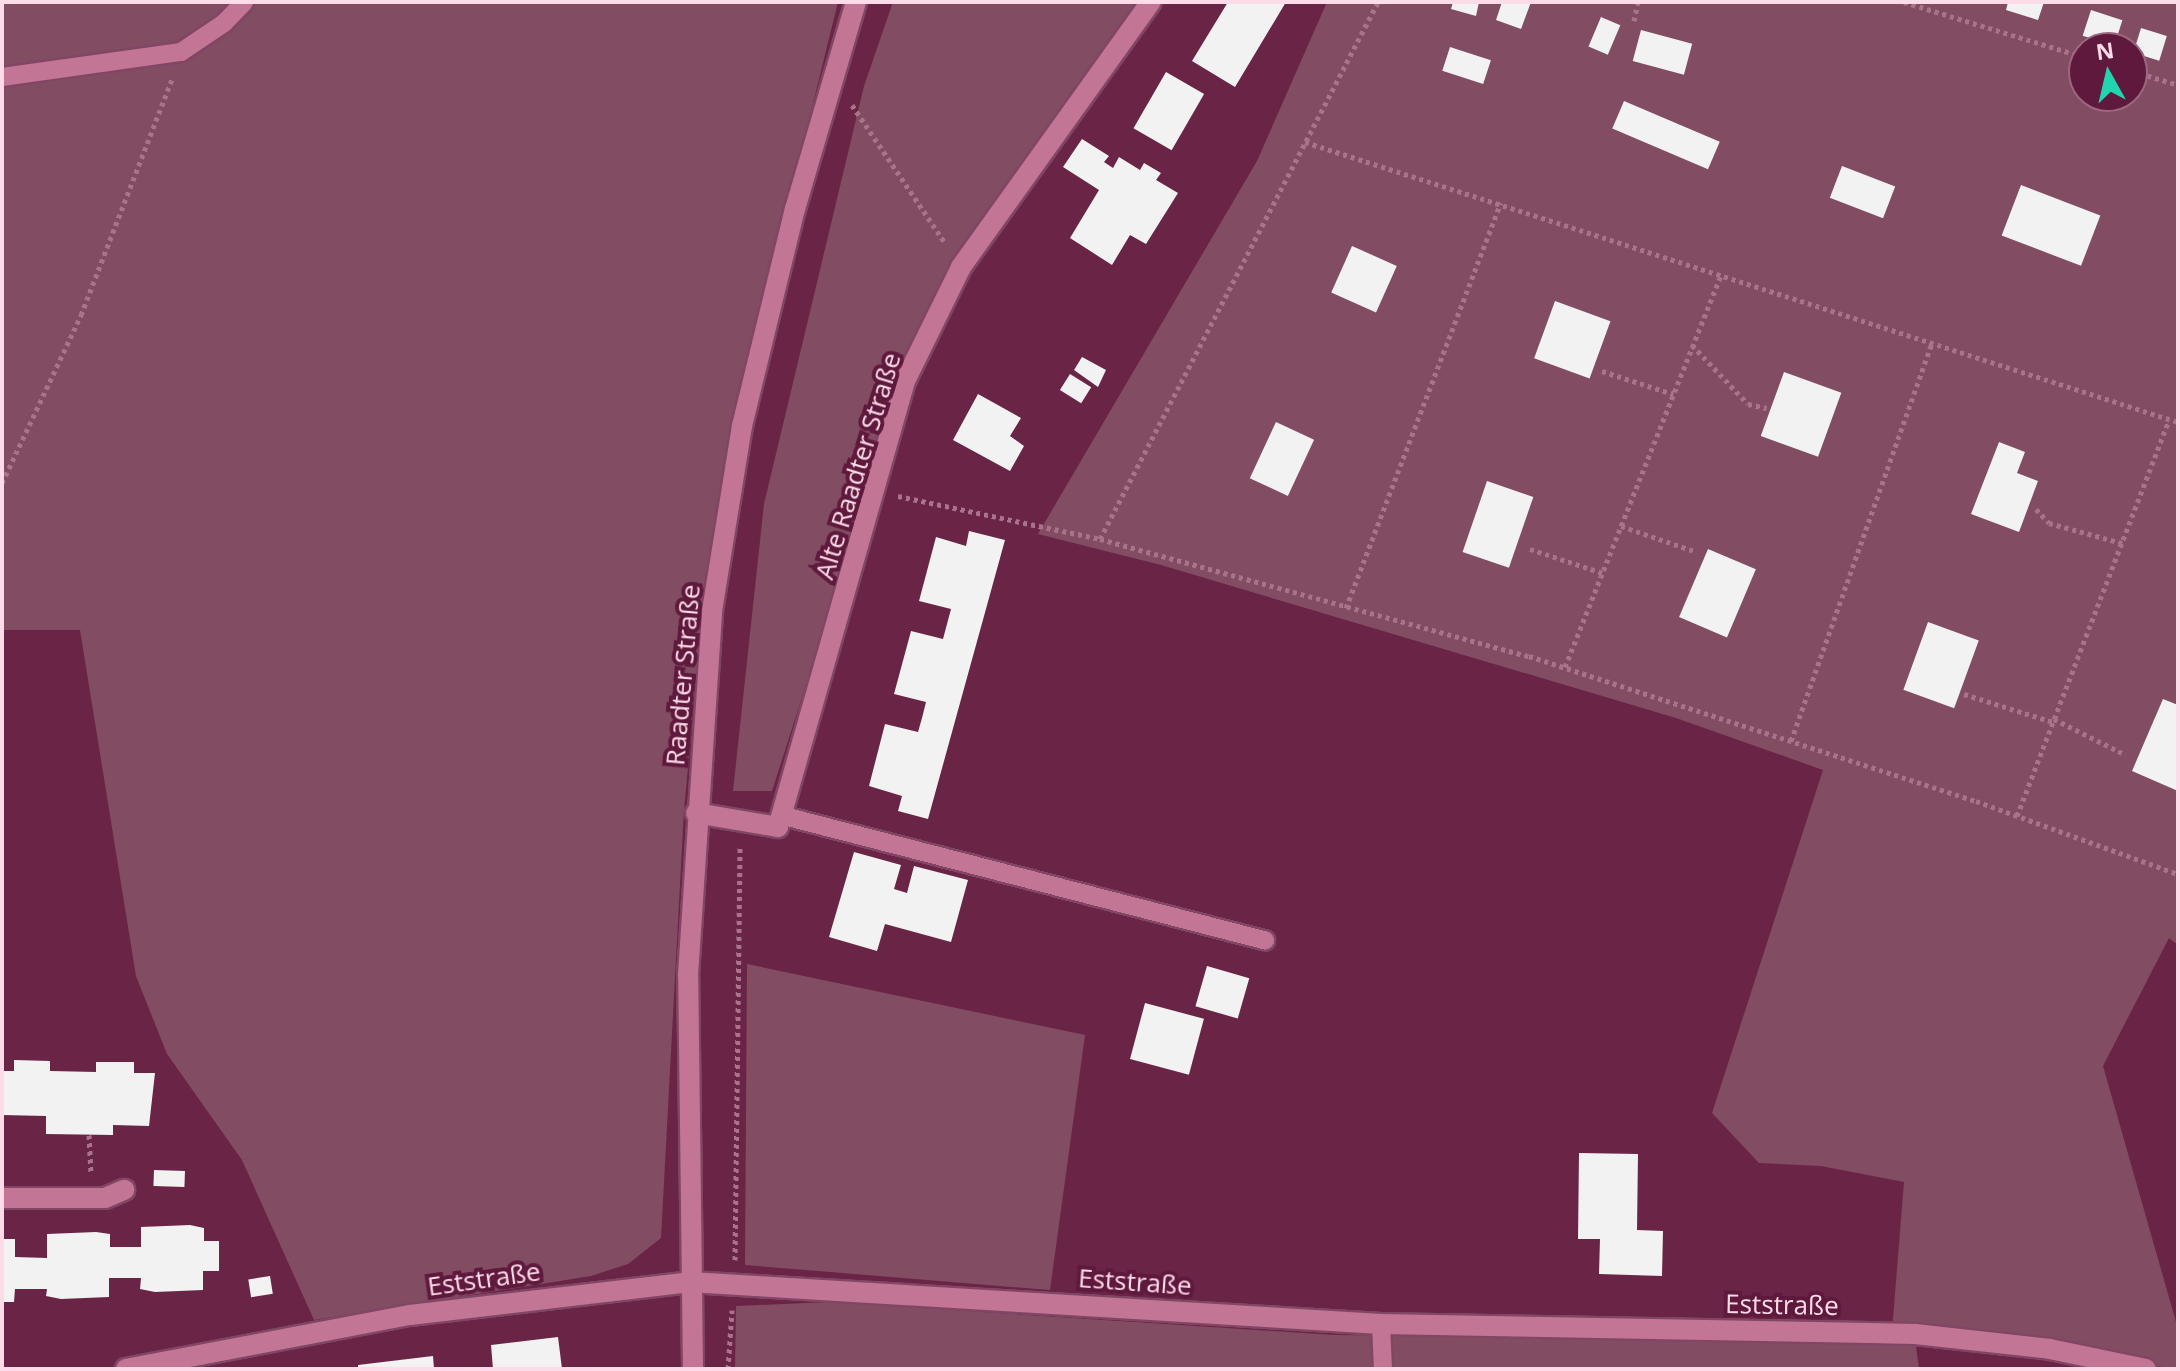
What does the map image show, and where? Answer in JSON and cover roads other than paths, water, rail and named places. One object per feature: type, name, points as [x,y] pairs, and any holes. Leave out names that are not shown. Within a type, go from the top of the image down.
[{"type":"street","name":"Raadter Straße","points":[[693,1369],[688,975],[696,813],[712,611],[742,426],[832,75],[856,2]]},
{"type":"street","name":"Alte Raadter Straße","points":[[784,816],[906,379],[961,267],[1151,2]]},
{"type":"street","points":[[696,813],[778,827],[784,816]]},
{"type":"street","points":[[2,1198],[91,1199],[124,1190]]},
{"type":"street","name":"Eststraße","points":[[126,1369],[410,1315],[690,1282],[1381,1324],[1915,1334],[2050,1349],[2146,1369]]},
{"type":"lane","points":[[2,77],[181,52],[224,23],[244,2]]},
{"type":"lane","points":[[784,816],[1265,940]]},
{"type":"lane","points":[[1381,1324],[1383,1369]]}]
